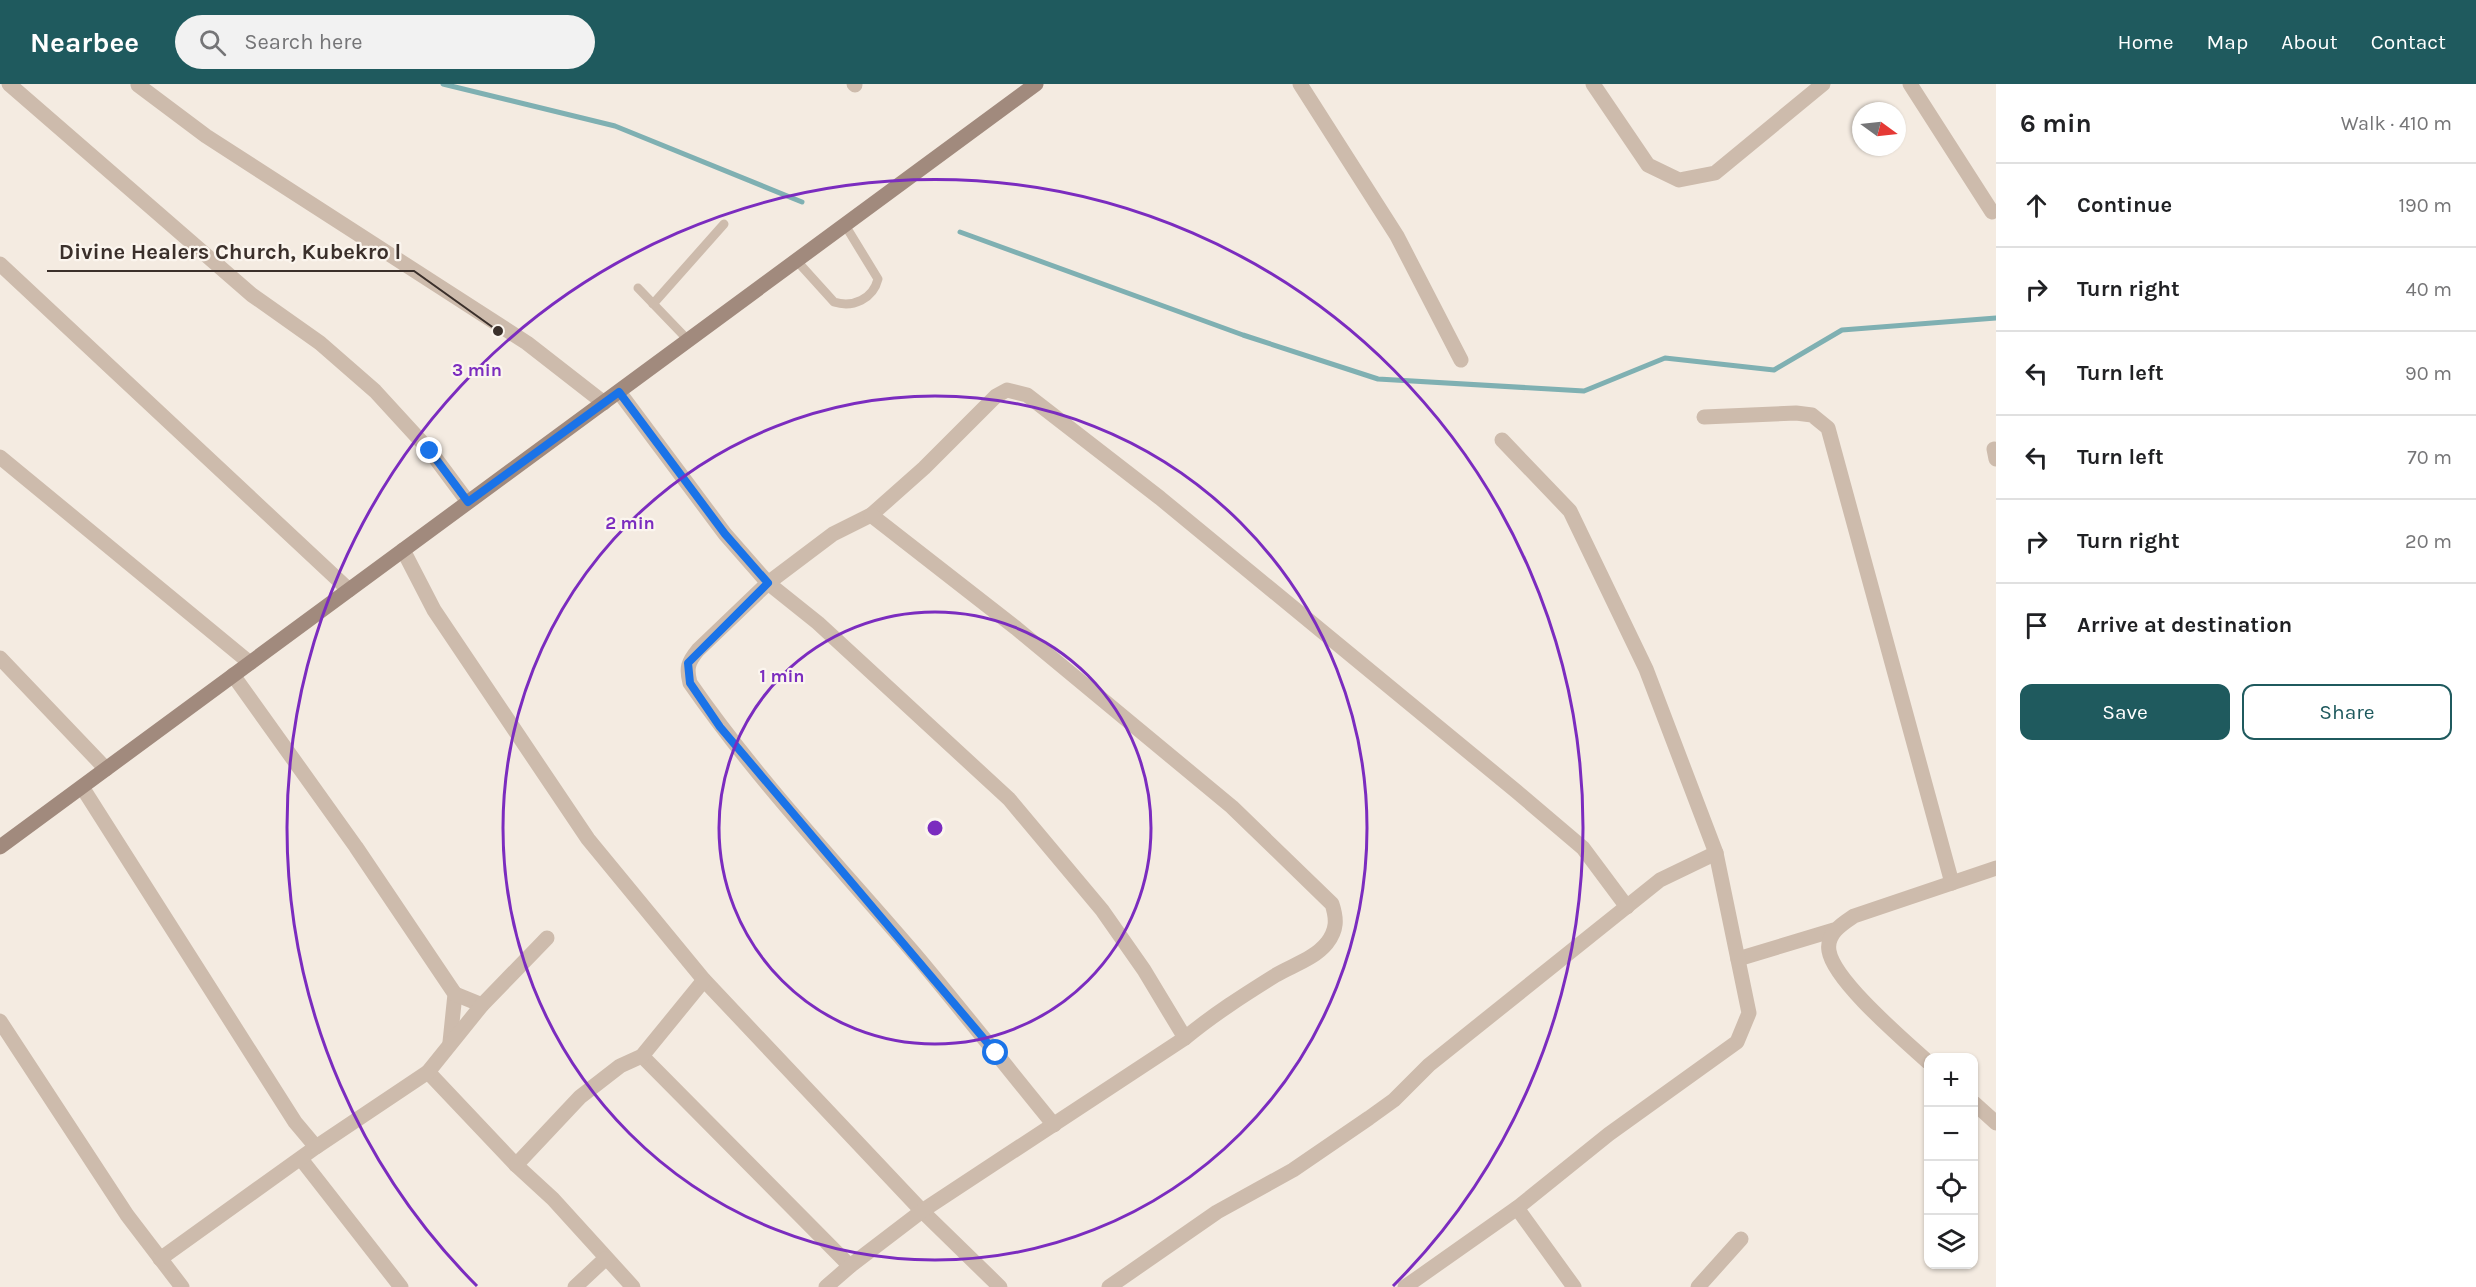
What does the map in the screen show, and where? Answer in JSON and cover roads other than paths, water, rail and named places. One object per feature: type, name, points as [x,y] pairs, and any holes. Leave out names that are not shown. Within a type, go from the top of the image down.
[{"type":"main road","points":[[0,847],[1036,84]]},
{"type":"street","points":[[9,84],[252,295],[320,343],[375,391],[430,451],[468,502]]},
{"type":"street","points":[[1300,84],[1397,236],[1461,360]]},
{"type":"street","points":[[1593,84],[1648,165],[1679,180],[1715,173],[1822,84]]},
{"type":"street","points":[[1910,84],[1992,212]]},
{"type":"street","points":[[138,85],[206,136],[526,344],[604,403]]},
{"type":"street","points":[[0,264],[349,590]]},
{"type":"street","points":[[1054,1125],[920,960],[720,727],[690,683],[688,663],[768,583],[833,534],[871,515],[924,468],[996,396],[1007,390],[1027,395],[1160,498],[1516,791],[1583,848],[1627,906]]},
{"type":"street","points":[[619,392],[725,534],[768,583],[818,623],[1010,799],[1102,910],[1144,970],[1185,1038]]},
{"type":"street","points":[[1704,417],[1796,413],[1812,415],[1828,428],[1952,883]]},
{"type":"street","points":[[1405,1287],[1516,1208],[1609,1134],[1737,1042],[1749,1012],[1716,853],[1646,669],[1570,511],[1502,440]]},
{"type":"street","points":[[0,457],[250,663]]},
{"type":"street","points":[[826,1287],[922,1211],[1185,1038],[1218,1011],[1309,959],[1327,943],[1335,927],[1336,917],[1332,904],[1232,807],[1016,628],[871,515]]},
{"type":"street","points":[[403,550],[434,610],[588,839],[704,980],[922,1211],[1000,1287]]},
{"type":"street","points":[[0,658],[106,769]]},
{"type":"street","points":[[233,675],[362,856],[455,994],[482,1005]]},
{"type":"street","points":[[82,787],[295,1122],[316,1147]]},
{"type":"street","points":[[1109,1287],[1217,1212],[1293,1170],[1386,1106],[1429,1065],[1660,880],[1716,853]]},
{"type":"street","points":[[1738,959],[1834,930],[1854,916],[1996,868]]},
{"type":"street","points":[[1834,930],[1828,950],[1839,976],[1924,1057]]},
{"type":"street","points":[[160,1259],[316,1147],[428,1072],[482,1005],[547,938]]},
{"type":"street","points":[[516,1165],[580,1097],[620,1066],[642,1056],[704,980]]},
{"type":"street","points":[[450,1042],[455,994]]},
{"type":"street","points":[[0,1021],[127,1215],[182,1287]]},
{"type":"street","points":[[642,1056],[850,1266]]},
{"type":"street","points":[[428,1072],[516,1165],[553,1199],[605,1259],[633,1287]]},
{"type":"street","points":[[1978,1107],[1996,1123]]},
{"type":"street","points":[[301,1159],[398,1286]]},
{"type":"street","points":[[1516,1208],[1574,1287]]},
{"type":"street","points":[[1698,1287],[1741,1239]]},
{"type":"street","points":[[575,1287],[605,1259]]},
{"type":"lane","points":[[653,304],[724,224]]},
{"type":"lane","points":[[796,260],[834,302],[852,304],[875,291],[878,279],[845,225]]},
{"type":"lane","points":[[638,288],[688,340]]},
{"type":"waterway","points":[[443,84],[615,126],[802,202]]},
{"type":"waterway","points":[[960,232],[1243,335],[1378,379],[1584,391],[1665,358],[1774,370],[1842,330],[1996,318]]},
{"type":"place","name":"Divine Healers Church, Kubekro l","points":[[498,331]]}]
